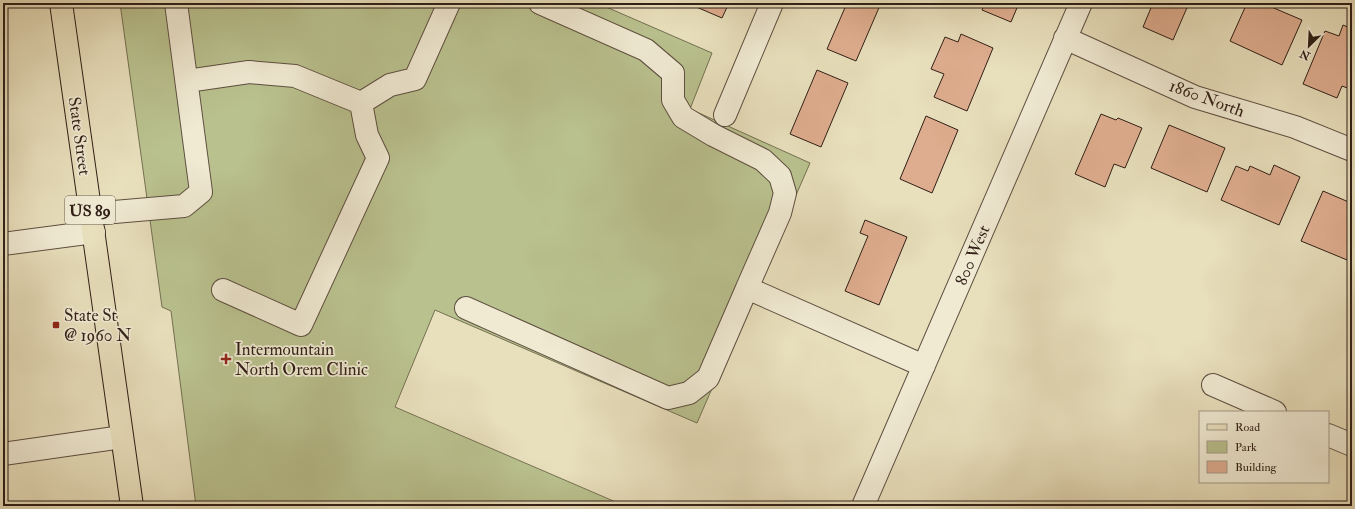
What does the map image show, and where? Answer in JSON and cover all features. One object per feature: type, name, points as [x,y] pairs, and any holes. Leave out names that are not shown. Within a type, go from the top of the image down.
[{"type":"main road","name":"State Street","points":[[61,3],[132,506]]},
{"type":"street","points":[[3,244],[92,223],[184,206],[201,192],[176,3]]},
{"type":"street","points":[[361,104],[390,85],[415,79],[449,3]]},
{"type":"street","points":[[466,308],[668,398],[689,393],[708,378],[780,213],[785,193],[780,176],[763,160],[713,135],[683,117],[673,100],[673,73],[646,50],[540,3]]},
{"type":"street","points":[[725,115],[772,3]]},
{"type":"street","name":"800 West","points":[[863,506],[1080,3]]},
{"type":"street","name":"1860 North","points":[[1066,38],[1195,97],[1295,127],[1352,150]]},
{"type":"street","points":[[187,81],[249,72],[296,76],[361,104]]},
{"type":"street","points":[[223,290],[301,325],[378,158],[367,135],[361,104]]},
{"type":"street","points":[[746,288],[924,366]]},
{"type":"street","points":[[1213,385],[1273,411]]},
{"type":"street","points":[[1329,435],[1352,445]]},
{"type":"street","points":[[3,454],[122,437]]},
{"type":"green space","points":[[120,3],[597,3],[712,53],[690,109],[810,163],[697,423],[435,310],[395,407],[625,506],[196,506],[171,311],[162,307]]},
{"type":"building","points":[[687,3],[729,3],[722,18]]},
{"type":"building","points":[[847,3],[881,3],[856,61],[827,49]]},
{"type":"building","points":[[985,3],[1019,3],[1011,22],[982,10]]},
{"type":"building","points":[[1153,3],[1189,3],[1173,40],[1143,27]]},
{"type":"building","points":[[1247,3],[1262,3],[1302,20],[1282,65],[1230,41]]},
{"type":"building","points":[[1343,25],[1352,29],[1352,85],[1350,89],[1342,86],[1337,98],[1303,84],[1325,31],[1339,36]]},
{"type":"building","points":[[961,34],[993,48],[967,111],[934,97],[944,74],[931,69],[945,37],[958,42]]},
{"type":"building","points":[[817,70],[848,83],[821,147],[790,134]]},
{"type":"building","points":[[1101,114],[1116,120],[1118,118],[1142,128],[1125,168],[1114,164],[1105,187],[1075,174]]},
{"type":"building","points":[[926,116],[958,130],[932,193],[900,179]]},
{"type":"building","points":[[1169,125],[1225,148],[1207,192],[1151,168]]},
{"type":"building","points":[[1274,165],[1300,177],[1279,225],[1221,200],[1236,166],[1248,171],[1250,166],[1270,175]]},
{"type":"building","points":[[1323,191],[1351,203],[1352,201],[1352,262],[1301,241]]},
{"type":"building","points":[[865,220],[907,237],[879,305],[845,291],[868,236],[860,233]]},
{"type":"place","name":"State St @ 1960 N","points":[[56,325]]},
{"type":"place","name":"Intermountain North Orem Clinic","points":[[226,359]]}]
